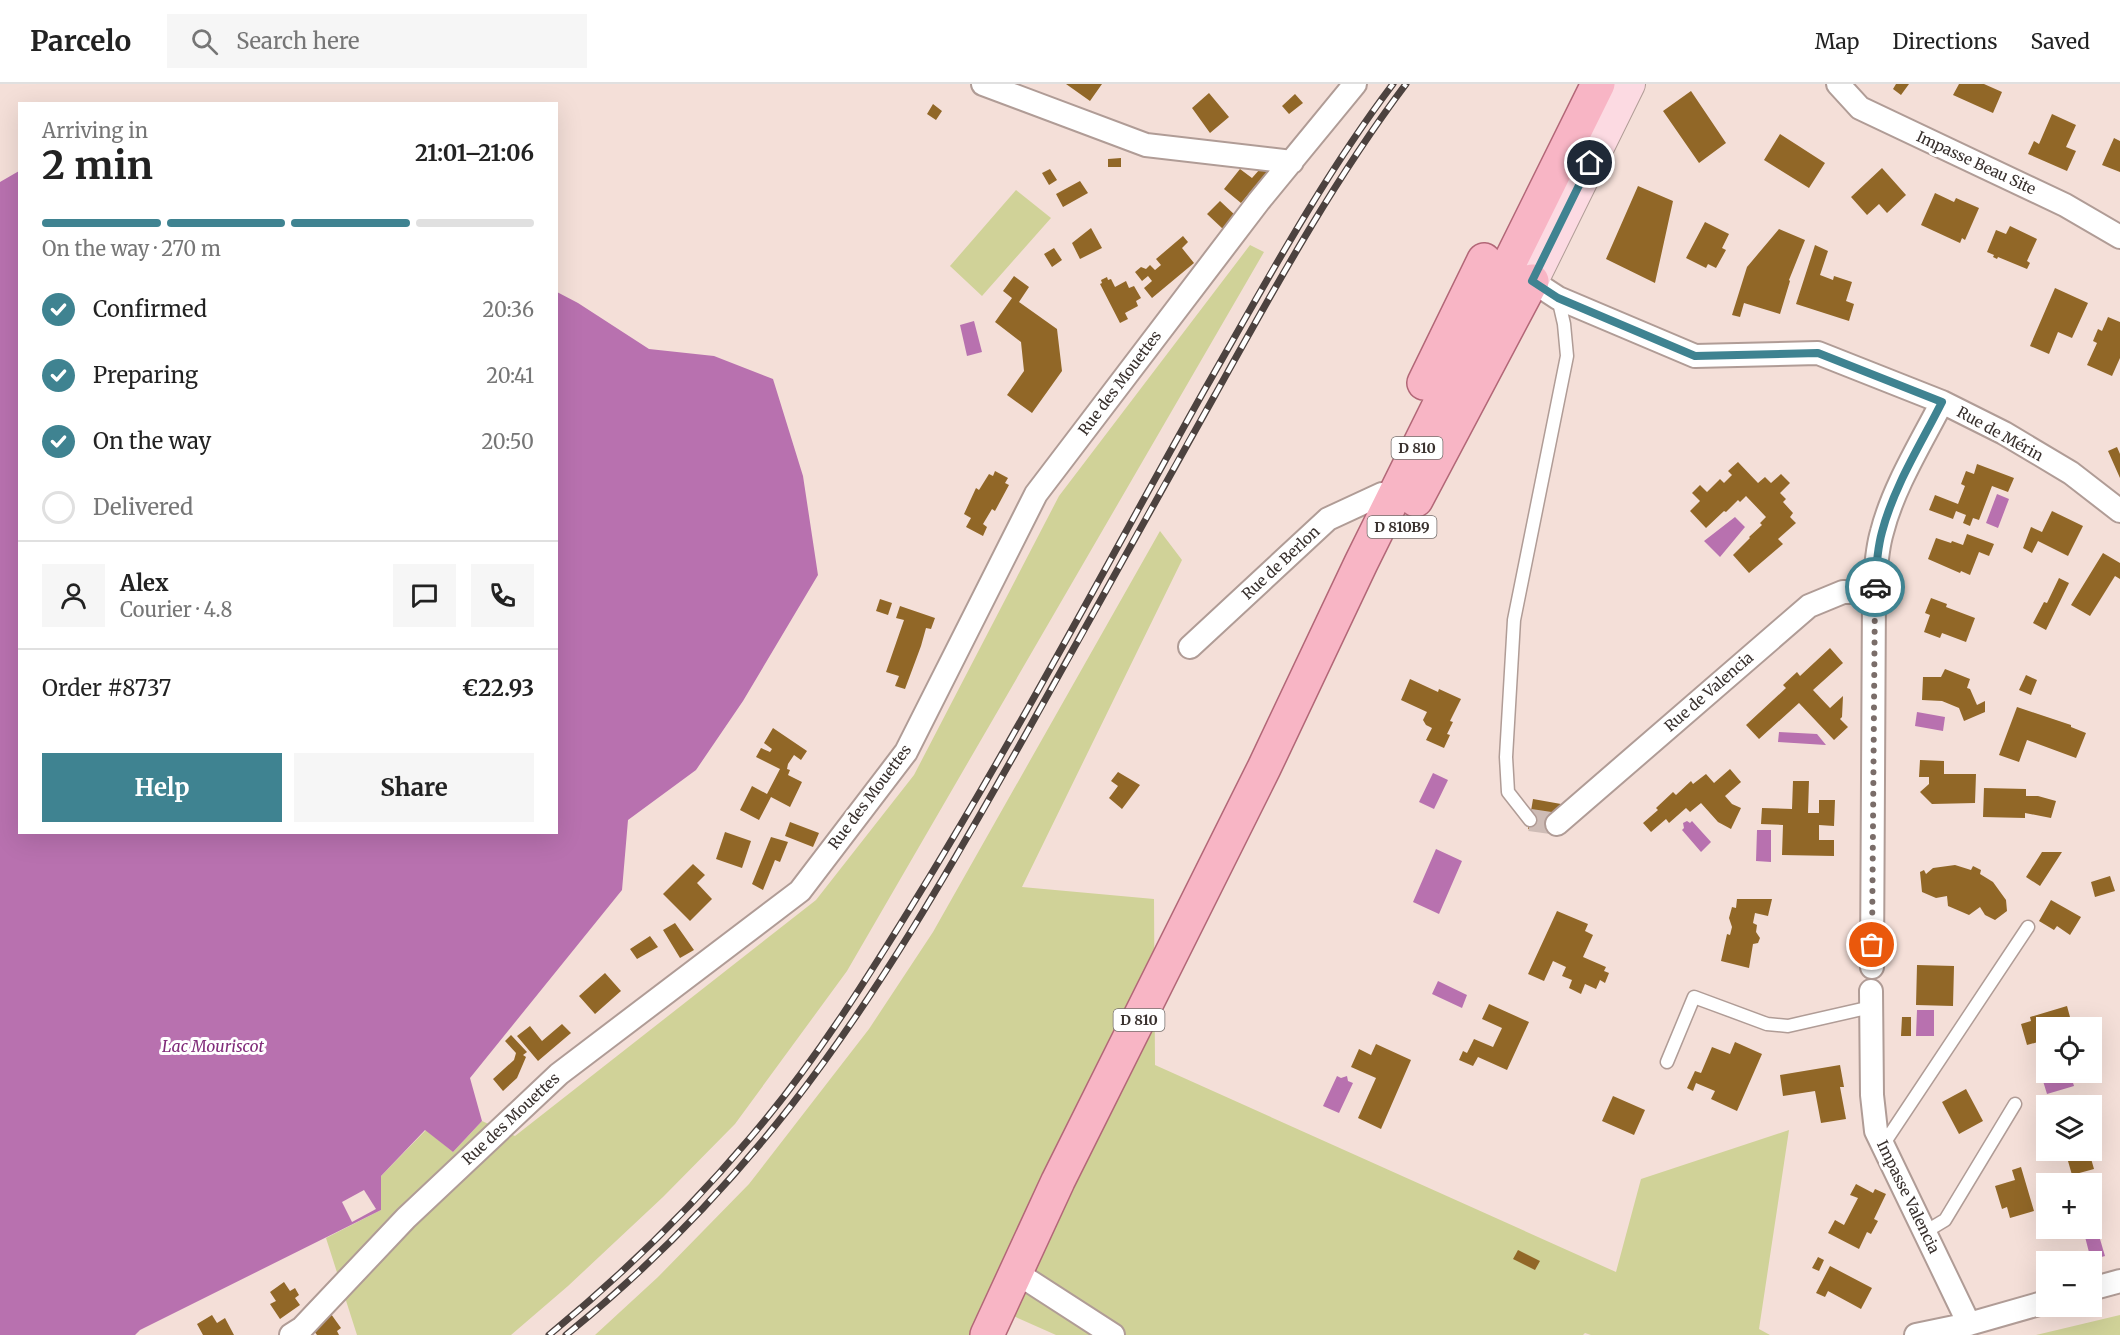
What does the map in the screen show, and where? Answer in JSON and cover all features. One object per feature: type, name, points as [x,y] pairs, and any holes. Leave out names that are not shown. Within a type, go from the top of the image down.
[{"type":"main road","points":[[1361,563],[1393,450],[1445,339],[1573,84]]},
{"type":"main road","name":"D 810","points":[[987,1335],[1063,1170],[1264,768],[1361,563],[1598,84]]},
{"type":"main road","name":"D 810B9","points":[[1264,768],[1545,290],[1629,84]]},
{"type":"street","name":"Rue des Mouettes","points":[[291,1335],[302,1328],[406,1218],[559,1074],[800,891],[906,752],[1036,494],[1252,210],[1355,84]]},
{"type":"street","name":"Impasse Beau Site","points":[[1838,84],[1860,108],[2065,205],[2120,237]]},
{"type":"street","points":[[987,85],[1146,146],[1292,162]]},
{"type":"street","name":"Rue de Mérin","points":[[1545,290],[1695,356],[1818,353],[1942,402],[2004,433],[2071,473],[2120,511]]},
{"type":"street","points":[[1872,967],[1876,558],[1891,504],[1942,402]]},
{"type":"street","name":"Rue de Berlon","points":[[1190,647],[1328,519],[1382,494]]},
{"type":"street","name":"Rue de Valencia","points":[[1557,824],[1809,606],[1843,592],[1875,592]]},
{"type":"street","name":"Impasse Valencia","points":[[1871,999],[1872,1095],[1876,1131],[1969,1324]]},
{"type":"street","points":[[1017,1273],[1113,1335]]},
{"type":"street","points":[[2102,1286],[2120,1281]]},
{"type":"street","points":[[1916,1335],[1969,1324],[2036,1305]]},
{"type":"lane","points":[[1530,820],[1508,792],[1506,757],[1514,620],[1567,356],[1564,324],[1545,290]]},
{"type":"lane","points":[[1883,1145],[2028,927]]},
{"type":"lane","points":[[1667,1062],[1694,997],[1767,1024],[1788,1026],[1871,999]]},
{"type":"lane","points":[[1925,1232],[1945,1220],[2015,1104]]},
{"type":"green space","points":[[1016,190],[1051,218],[982,296],[950,266]]},
{"type":"green space","points":[[1250,245],[1264,252],[847,971],[735,1124],[663,1197],[568,1286],[511,1335],[357,1335],[326,1238],[381,1210],[381,1176],[426,1130],[453,1152],[482,1121],[515,1136],[816,900],[914,775],[1059,496]]},
{"type":"green space","points":[[1160,531],[1182,560],[1022,887],[1154,899],[1155,1065],[1616,1272],[1641,1179],[1789,1130],[1759,1329],[1770,1335],[1591,1335],[1585,1333],[1583,1335],[1056,1335],[1011,1315],[1001,1335],[595,1335],[658,1277],[749,1184],[869,1029],[933,932]]},
{"type":"green space","points":[[2120,1315],[2120,1335],[2036,1335]]},
{"type":"water","name":"Lac Mouriscot","points":[[18,172],[18,834],[558,834],[558,293],[649,349],[714,356],[773,379],[803,476],[818,575],[743,701],[696,770],[628,820],[622,890],[470,1078],[482,1121],[453,1152],[425,1130],[381,1176],[381,1210],[140,1330],[135,1335],[0,1335],[0,182]]},
{"type":"water","points":[[974,321],[982,352],[967,356],[960,325]]},
{"type":"water","points":[[1997,494],[2009,499],[1998,528],[1986,523]]},
{"type":"water","points":[[1735,517],[1745,527],[1720,557],[1704,541]]},
{"type":"water","points":[[1917,712],[1945,717],[1943,731],[1915,726]]},
{"type":"water","points":[[1779,732],[1817,734],[1826,745],[1778,742]]},
{"type":"water","points":[[1433,773],[1448,780],[1434,809],[1419,802]]},
{"type":"water","points":[[1687,821],[1690,823],[1692,821],[1711,842],[1701,852],[1682,830],[1683,823]]},
{"type":"water","points":[[1757,830],[1771,830],[1771,862],[1756,861]]},
{"type":"water","points":[[1436,849],[1462,861],[1439,914],[1413,902]]},
{"type":"water","points":[[1438,981],[1467,995],[1462,1008],[1432,994]]},
{"type":"water","points":[[1917,1010],[1934,1010],[1934,1036],[1916,1036]]},
{"type":"water","points":[[1337,1076],[1341,1078],[1347,1076],[1348,1081],[1353,1083],[1339,1113],[1323,1106]]},
{"type":"water","points":[[2044,1083],[2073,1083],[2074,1086],[2047,1094]]},
{"type":"water","points":[[2086,1239],[2100,1239],[2105,1256],[2102,1257],[2102,1251],[2089,1251]]},
{"type":"pier","points":[[364,1190],[376,1209],[352,1222],[342,1202]]},
{"type":"building","points":[[1066,84],[1102,84],[1090,101]]},
{"type":"building","points":[[1896,84],[1909,84],[1901,95],[1893,89]]},
{"type":"building","points":[[1959,84],[1984,84],[2002,92],[1993,113],[1953,95]]},
{"type":"building","points":[[1691,91],[1726,143],[1699,163],[1663,111]]},
{"type":"building","points":[[1209,93],[1229,117],[1210,133],[1192,108]]},
{"type":"building","points":[[1295,94],[1303,103],[1289,114],[1282,106]]},
{"type":"building","points":[[933,104],[942,111],[936,120],[927,114]]},
{"type":"building","points":[[2052,114],[2076,125],[2066,147],[2076,151],[2067,171],[2028,154],[2034,141],[2039,144]]},
{"type":"building","points":[[1780,134],[1825,163],[1809,188],[1764,160]]},
{"type":"building","points":[[2114,138],[2120,141],[2120,172],[2102,165]]},
{"type":"building","points":[[1121,158],[1121,167],[1108,167],[1108,159]]},
{"type":"building","points":[[1882,168],[1906,195],[1887,213],[1879,204],[1867,215],[1851,197]]},
{"type":"building","points":[[1050,169],[1057,180],[1049,185],[1042,173]]},
{"type":"building","points":[[1240,169],[1252,178],[1260,169],[1267,172],[1241,203],[1224,189]]},
{"type":"building","points":[[1080,181],[1088,193],[1063,207],[1056,194]]},
{"type":"building","points":[[1638,186],[1673,201],[1655,283],[1606,259]]},
{"type":"building","points":[[1935,193],[1954,202],[1956,198],[1979,208],[1965,240],[1962,238],[1960,243],[1921,225]]},
{"type":"building","points":[[1220,201],[1236,216],[1224,230],[1207,214]]},
{"type":"building","points":[[1705,222],[1729,234],[1722,248],[1726,250],[1716,268],[1708,264],[1706,268],[1686,258]]},
{"type":"building","points":[[2010,226],[2037,239],[2027,261],[2030,263],[2027,269],[1998,257],[1997,259],[1987,252],[1996,230],[2006,234]]},
{"type":"building","points":[[1091,228],[1102,248],[1080,259],[1072,243]]},
{"type":"building","points":[[1779,229],[1805,240],[1789,280],[1780,314],[1744,303],[1740,317],[1732,315],[1747,267]]},
{"type":"building","points":[[1183,236],[1188,242],[1182,248],[1194,263],[1152,298],[1144,288],[1152,281],[1148,276],[1142,281],[1135,272],[1141,267],[1146,269],[1150,265],[1155,270],[1161,265],[1156,259]]},
{"type":"building","points":[[1815,245],[1828,251],[1820,275],[1833,280],[1834,276],[1852,282],[1846,301],[1854,304],[1849,321],[1796,304]]},
{"type":"building","points":[[1054,248],[1062,260],[1052,267],[1044,254]]},
{"type":"building","points":[[1014,276],[1029,287],[1019,302],[1057,329],[1062,371],[1032,413],[1007,395],[1024,371],[1021,342],[995,322],[1012,298],[1003,291]]},
{"type":"building","points":[[1107,277],[1108,280],[1111,279],[1115,287],[1126,281],[1129,288],[1134,286],[1141,298],[1136,301],[1138,306],[1125,313],[1128,319],[1120,323],[1100,284],[1101,280]]},
{"type":"building","points":[[2055,288],[2088,303],[2072,338],[2058,332],[2049,354],[2030,346]]},
{"type":"building","points":[[2108,317],[2120,322],[2120,358],[2112,376],[2087,365],[2097,343],[2093,341],[2098,329],[2102,331]]},
{"type":"building","points":[[2117,447],[2120,454],[2120,478],[2108,451]]},
{"type":"building","points":[[1738,462],[1758,483],[1765,477],[1771,483],[1781,474],[1790,483],[1780,493],[1786,499],[1783,502],[1793,513],[1790,517],[1796,523],[1778,539],[1783,544],[1749,573],[1733,555],[1762,525],[1760,523],[1766,517],[1746,496],[1740,502],[1738,500],[1726,512],[1724,511],[1706,528],[1690,511],[1700,501],[1692,493],[1700,485],[1707,492],[1720,479],[1724,483],[1732,475],[1728,471]]},
{"type":"building","points":[[1977,464],[2014,478],[2008,492],[1992,486],[1979,520],[1973,518],[1970,526],[1963,523],[1966,515],[1956,511],[1953,519],[1929,510],[1935,495],[1958,504],[1965,486],[1961,484],[1966,471],[1974,474]]},
{"type":"building","points":[[995,471],[1008,478],[1005,483],[1009,485],[995,511],[992,509],[983,524],[987,527],[983,536],[966,527],[971,518],[964,514],[976,488],[979,490],[989,474],[993,476]]},
{"type":"building","points":[[2052,511],[2083,526],[2068,556],[2038,541],[2032,553],[2023,548],[2031,527],[2042,532]]},
{"type":"building","points":[[1967,534],[1994,544],[1989,556],[1979,552],[1970,575],[1928,559],[1936,538],[1963,545]]},
{"type":"building","points":[[2103,553],[2120,563],[2120,579],[2115,576],[2090,616],[2071,605]]},
{"type":"building","points":[[2059,578],[2069,583],[2046,630],[2033,623],[2044,602],[2047,603]]},
{"type":"building","points":[[1931,598],[1947,604],[1946,607],[1975,618],[1966,642],[1942,633],[1940,638],[1924,632],[1930,615],[1925,613]]},
{"type":"building","points":[[880,599],[892,603],[888,615],[876,611]]},
{"type":"building","points":[[900,606],[935,618],[931,629],[926,628],[905,689],[895,686],[899,676],[886,672],[904,620],[896,618]]},
{"type":"building","points":[[1830,648],[1843,663],[1813,690],[1830,708],[1843,696],[1840,719],[1848,727],[1834,740],[1799,703],[1759,739],[1746,725],[1786,688],[1783,685],[1797,672],[1800,676]]},
{"type":"building","points":[[1945,669],[1970,679],[1967,688],[1970,689],[1977,705],[1985,701],[1985,712],[1964,721],[1959,708],[1942,701],[1922,700],[1923,677],[1941,677]]},
{"type":"building","points":[[2026,675],[2037,680],[2031,695],[2019,690]]},
{"type":"building","points":[[1410,679],[1438,692],[1439,689],[1461,699],[1450,721],[1453,722],[1444,748],[1426,740],[1432,728],[1423,720],[1427,712],[1401,700]]},
{"type":"building","points":[[2017,707],[2071,725],[2086,733],[2076,758],[2027,740],[2019,762],[1999,755]]},
{"type":"building","points":[[773,728],[807,751],[801,760],[794,755],[788,764],[787,769],[790,770],[788,775],[802,782],[790,807],[771,797],[759,820],[740,810],[752,786],[767,794],[780,769],[756,757],[761,748],[770,752],[772,749],[764,743]]},
{"type":"building","points":[[1920,760],[1944,761],[1944,774],[1976,774],[1975,803],[1932,804],[1920,792],[1929,784],[1929,777],[1919,777]]},
{"type":"building","points":[[1730,769],[1741,782],[1725,796],[1732,804],[1741,808],[1731,829],[1718,822],[1701,803],[1690,812],[1686,808],[1669,823],[1666,819],[1651,832],[1643,823],[1673,792],[1676,795],[1691,781],[1693,784],[1706,774],[1714,783]]},
{"type":"building","points":[[1118,772],[1140,785],[1122,809],[1109,798],[1118,786],[1111,781]]},
{"type":"building","points":[[1793,781],[1809,781],[1808,813],[1819,813],[1819,800],[1835,800],[1834,826],[1819,825],[1819,840],[1834,840],[1834,856],[1782,855],[1783,825],[1761,824],[1762,808],[1792,809]]},
{"type":"building","points":[[1984,788],[2026,789],[2026,796],[2038,796],[2056,801],[2051,818],[2025,813],[2025,818],[1983,817]]},
{"type":"building","points":[[1533,799],[1561,804],[1555,834],[1528,829]]},
{"type":"building","points":[[790,822],[819,833],[813,847],[785,836]]},
{"type":"building","points":[[725,832],[751,841],[742,868],[716,859]]},
{"type":"building","points":[[771,837],[788,842],[780,862],[775,860],[763,890],[752,884]]},
{"type":"building","points":[[2042,852],[2062,852],[2040,886],[2026,877]]},
{"type":"building","points":[[693,864],[705,875],[697,883],[712,899],[690,921],[663,894]]},
{"type":"building","points":[[1955,865],[1971,870],[1973,866],[1981,870],[1980,874],[1993,882],[2006,900],[2007,911],[1995,920],[1985,915],[1980,907],[1969,915],[1948,906],[1947,896],[1936,898],[1922,892],[1920,872],[1924,870],[1926,874],[1933,868]]},
{"type":"building","points":[[2110,876],[2115,891],[2095,897],[2091,882]]},
{"type":"building","points":[[1737,899],[1772,899],[1768,916],[1755,913],[1753,923],[1757,925],[1756,932],[1760,938],[1758,943],[1753,944],[1749,968],[1721,961],[1727,934],[1730,935],[1732,927],[1729,918],[1732,907],[1736,908]]},
{"type":"building","points":[[2051,900],[2081,917],[2070,935],[2057,926],[2054,930],[2039,921]]},
{"type":"building","points":[[1557,911],[1588,924],[1585,931],[1593,935],[1583,957],[1606,967],[1604,971],[1609,973],[1605,983],[1600,980],[1596,989],[1585,984],[1581,994],[1569,988],[1572,980],[1562,976],[1566,967],[1553,961],[1544,981],[1528,974]]},
{"type":"building","points":[[675,923],[694,950],[680,958],[663,930]]},
{"type":"building","points":[[650,936],[658,947],[637,959],[630,949]]},
{"type":"building","points":[[1917,965],[1954,966],[1953,1006],[1916,1005]]},
{"type":"building","points":[[605,973],[621,991],[595,1014],[579,996]]},
{"type":"building","points":[[1489,1004],[1529,1022],[1507,1070],[1478,1057],[1473,1066],[1459,1060],[1463,1051],[1467,1053],[1474,1039],[1493,1047],[1502,1028],[1482,1019]]},
{"type":"building","points":[[2067,1006],[2070,1017],[2036,1017],[2036,1043],[2027,1045],[2021,1024],[2031,1021],[2030,1017]]},
{"type":"building","points":[[1902,1017],[1911,1017],[1911,1036],[1901,1036]]},
{"type":"building","points":[[562,1024],[571,1033],[538,1061],[517,1036],[530,1026],[542,1041]]},
{"type":"building","points":[[511,1035],[527,1052],[523,1055],[526,1057],[517,1078],[503,1091],[493,1079],[514,1060],[516,1053],[505,1041]]},
{"type":"building","points":[[1735,1042],[1762,1054],[1737,1111],[1711,1099],[1715,1091],[1696,1083],[1693,1091],[1687,1088],[1695,1071],[1701,1073],[1712,1047],[1730,1054]]},
{"type":"building","points":[[1376,1044],[1411,1060],[1381,1129],[1358,1118],[1376,1078],[1351,1067],[1359,1049],[1371,1055]]},
{"type":"building","points":[[1840,1065],[1844,1087],[1840,1087],[1846,1119],[1821,1123],[1815,1091],[1783,1096],[1780,1075]]},
{"type":"building","points":[[1966,1089],[1983,1121],[1959,1134],[1942,1102]]},
{"type":"building","points":[[1613,1096],[1645,1110],[1634,1135],[1602,1121]]},
{"type":"building","points":[[2068,1161],[2092,1161],[2094,1169],[2071,1173]]},
{"type":"building","points":[[2021,1167],[2034,1211],[2010,1218],[2007,1207],[2002,1209],[1995,1186],[2015,1180],[2012,1170]]},
{"type":"building","points":[[1856,1184],[1873,1193],[1875,1189],[1886,1194],[1874,1219],[1878,1221],[1871,1234],[1867,1232],[1859,1249],[1828,1233],[1835,1220],[1844,1225],[1858,1198],[1850,1195]]},
{"type":"building","points":[[1518,1250],[1540,1261],[1535,1270],[1513,1259]]},
{"type":"building","points":[[1818,1257],[1824,1260],[1819,1271],[1812,1268]]},
{"type":"building","points":[[1830,1266],[1872,1288],[1861,1309],[1828,1291],[1825,1297],[1816,1293]]},
{"type":"building","points":[[284,1282],[290,1291],[295,1288],[299,1295],[295,1298],[300,1305],[280,1319],[270,1304],[276,1301],[270,1292]]},
{"type":"building","points":[[331,1314],[341,1328],[337,1331],[339,1335],[317,1335],[311,1327]]},
{"type":"building","points":[[212,1315],[217,1323],[225,1318],[234,1335],[203,1335],[197,1324]]},
{"type":"tunnel","points":[[1530,820],[1557,824]]},
{"type":"railway","points":[[549,1335],[629,1265],[703,1191],[775,1108],[844,1013],[927,881],[999,759],[1205,389],[1317,195],[1393,84]]},
{"type":"railway","points":[[566,1335],[656,1256],[739,1169],[823,1064],[854,1019],[913,928],[968,835],[1305,236],[1379,121],[1406,84]]},
{"type":"way so far","points":[[1872,945],[1875,587]]},
{"type":"route","points":[[1590,163],[1532,281],[1558,298],[1695,356],[1818,353],[1942,402],[1891,504],[1876,558],[1875,587]]}]
